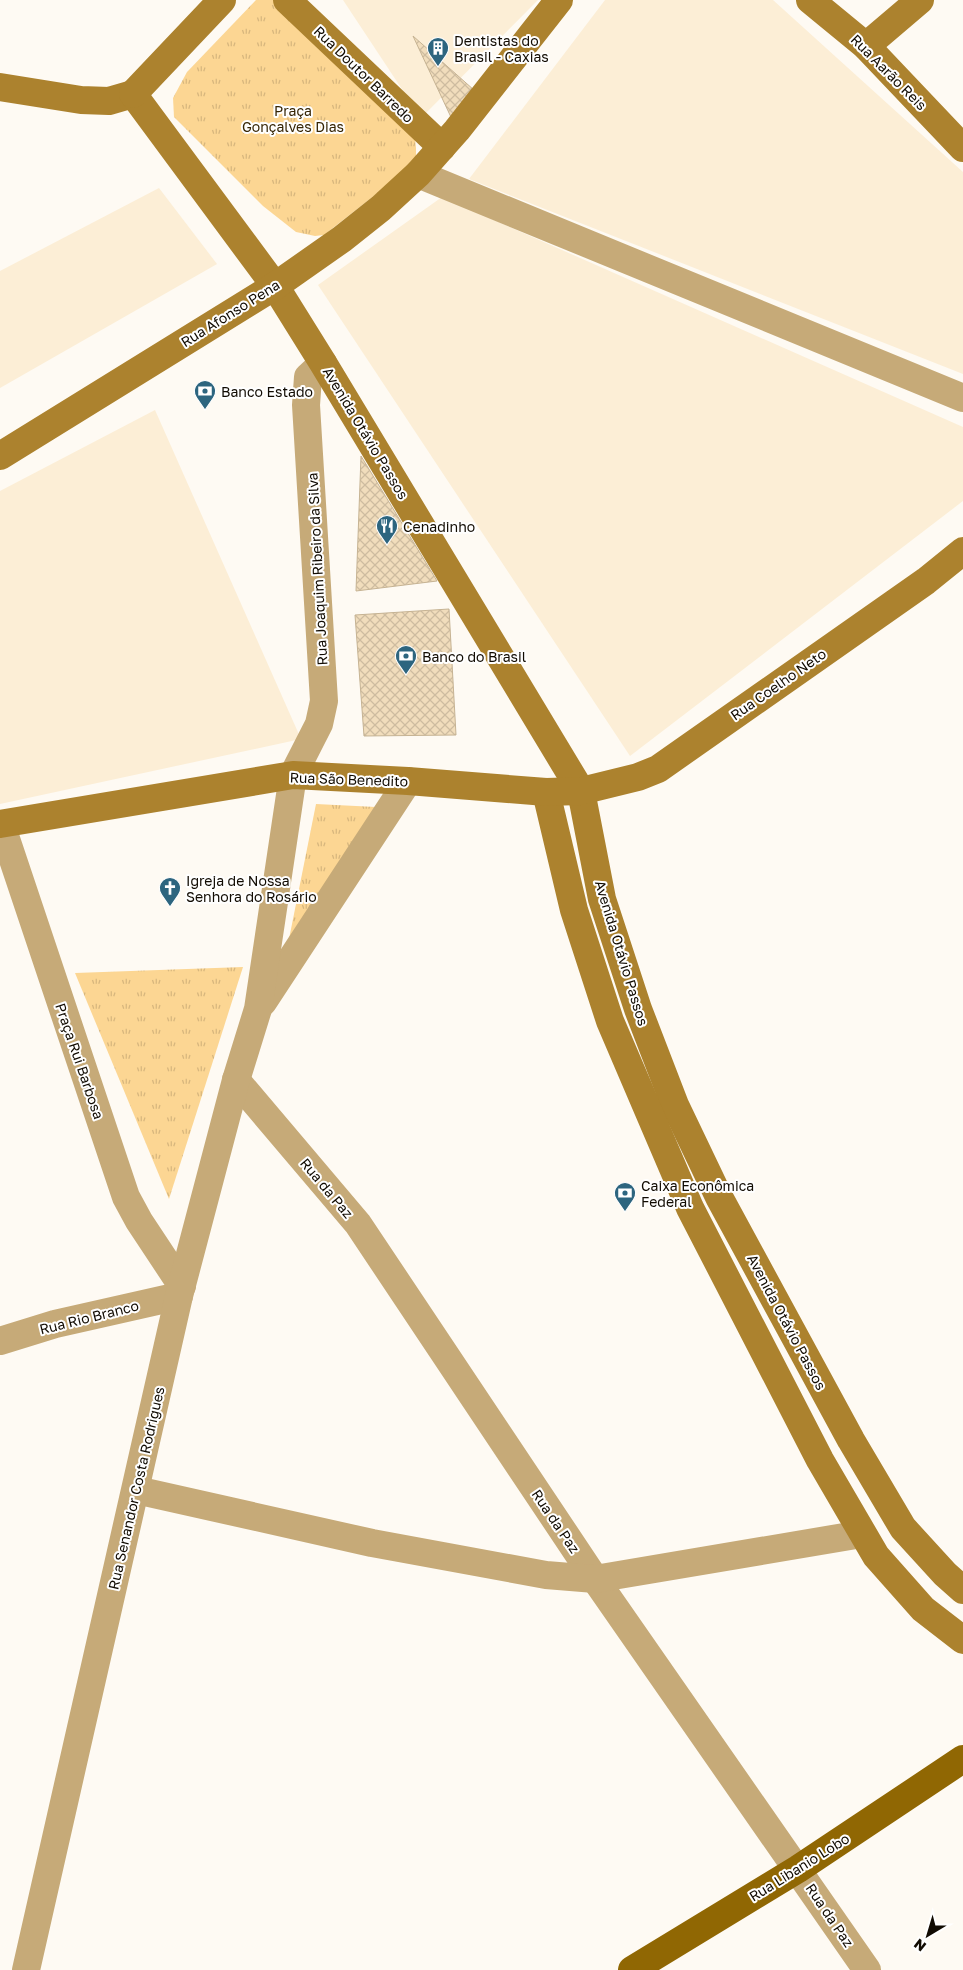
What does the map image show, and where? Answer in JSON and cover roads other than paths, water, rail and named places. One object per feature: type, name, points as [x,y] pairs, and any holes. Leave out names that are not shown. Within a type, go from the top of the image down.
[{"type":"main road","points":[[0,87],[81,100],[109,101],[133,94],[222,0]]},
{"type":"main road","name":"Rua Doutor Barredo","points":[[287,0],[442,147]]},
{"type":"main road","name":"Rua Afonso Pena","points":[[0,456],[275,286],[381,208],[418,174],[442,147],[559,0]]},
{"type":"main road","name":"Rua Aarão Reis","points":[[810,0],[866,46],[963,148]]},
{"type":"main road","points":[[866,46],[920,0]]},
{"type":"main road","name":"Avenida Otávio Passos","points":[[133,94],[275,286],[324,363],[581,791],[602,898],[638,1009],[675,1105],[719,1197],[851,1440],[903,1528],[945,1574],[963,1590]]},
{"type":"main road","name":"Rua Coelho Neto","points":[[581,791],[638,777],[658,769],[926,582],[963,551]]},
{"type":"main road","name":"Rua São Benedito","points":[[0,824],[293,775],[408,781],[546,792],[581,791]]},
{"type":"main road","points":[[546,792],[574,910],[610,1021],[690,1208],[820,1460],[862,1534],[876,1556],[923,1609],[963,1640]]},
{"type":"main road","name":"Rua Libanio Lobo","points":[[632,1970],[798,1869],[963,1759]]},
{"type":"street","points":[[418,174],[963,398]]},
{"type":"street","name":"Rua Joaquim Ribeiro da Silva","points":[[293,775],[319,724],[324,701],[306,405],[308,377],[324,363]]},
{"type":"street","points":[[258,1009],[293,775]]},
{"type":"street","points":[[258,1009],[408,781]]},
{"type":"street","name":"Praça Rui Barbosa","points":[[0,824],[126,1197],[181,1291]]},
{"type":"street","name":"Rua Senandor Costa Rodrigues","points":[[26,1970],[181,1291],[236,1080],[258,1009]]},
{"type":"street","points":[[610,1021],[638,1009]]},
{"type":"street","name":"Rua da Paz","points":[[236,1080],[358,1224],[595,1579],[867,1970]]},
{"type":"street","name":"Rua Rio Branco","points":[[0,1341],[55,1324],[181,1291]]},
{"type":"street","points":[[136,1490],[381,1545],[546,1576],[595,1579],[862,1534]]},
{"type":"place","name":"Dentistas do Brasil - Caxias","points":[[438,67]]},
{"type":"place","name":"Banco Estado","points":[[205,410]]},
{"type":"place","name":"Cenadinho","points":[[387,545]]},
{"type":"place","name":"Banco do Brasil","points":[[406,675]]},
{"type":"place","name":"Igreja de Nossa Senhora do Rosário","points":[[170,907]]},
{"type":"place","name":"Caixa Econômica Federal","points":[[625,1212]]},
{"type":"park label","name":"Praça Gonçalves Dias","points":[[293,118]]}]
